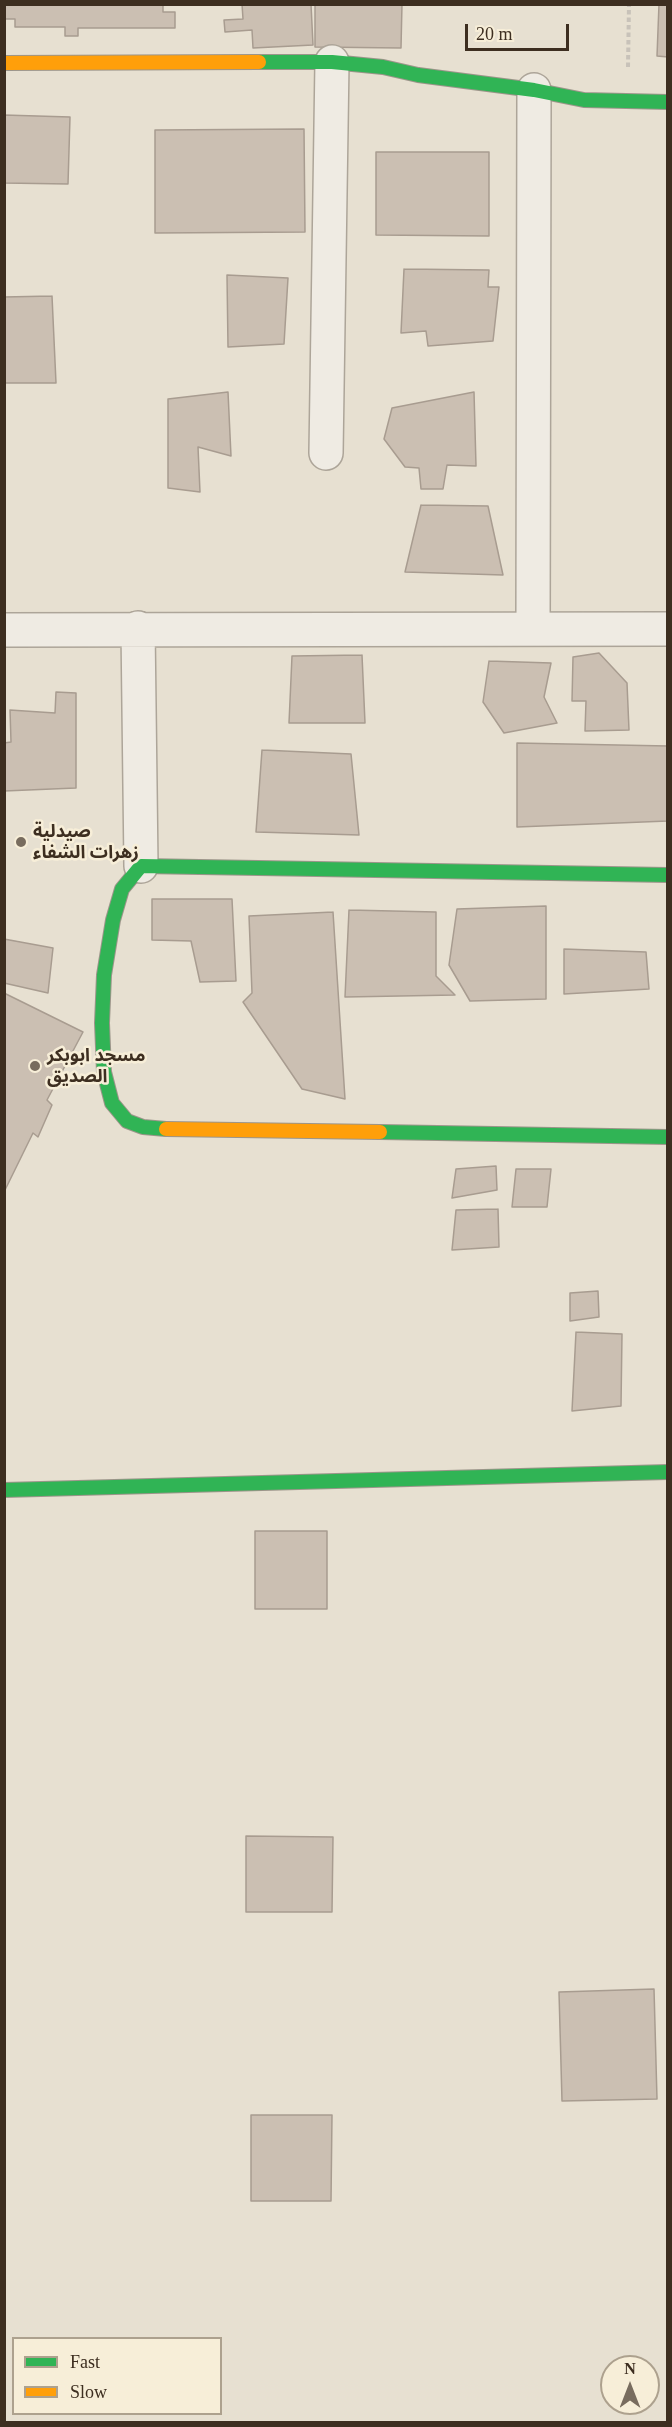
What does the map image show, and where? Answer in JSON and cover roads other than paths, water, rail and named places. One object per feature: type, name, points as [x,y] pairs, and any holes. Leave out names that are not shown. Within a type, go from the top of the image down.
[{"type":"street","points":[[4,63],[332,62],[383,67],[418,75],[534,90],[584,100],[668,102]]},
{"type":"street","points":[[326,453],[332,62]]},
{"type":"street","points":[[533,629],[534,90]]},
{"type":"street","points":[[138,628],[141,866],[122,889],[113,920],[104,975],[102,1023],[104,1072],[112,1103],[127,1121],[143,1127],[165,1129],[668,1137]]},
{"type":"street","points":[[4,630],[668,629]]},
{"type":"street","points":[[141,866],[668,875]]},
{"type":"street","points":[[4,1490],[668,1472]]},
{"type":"place","name":"صيدلية زهرات الشفاء","points":[[21,842]]},
{"type":"place","name":"مسجد ابوبكر الصديق","points":[[35,1066]]}]
